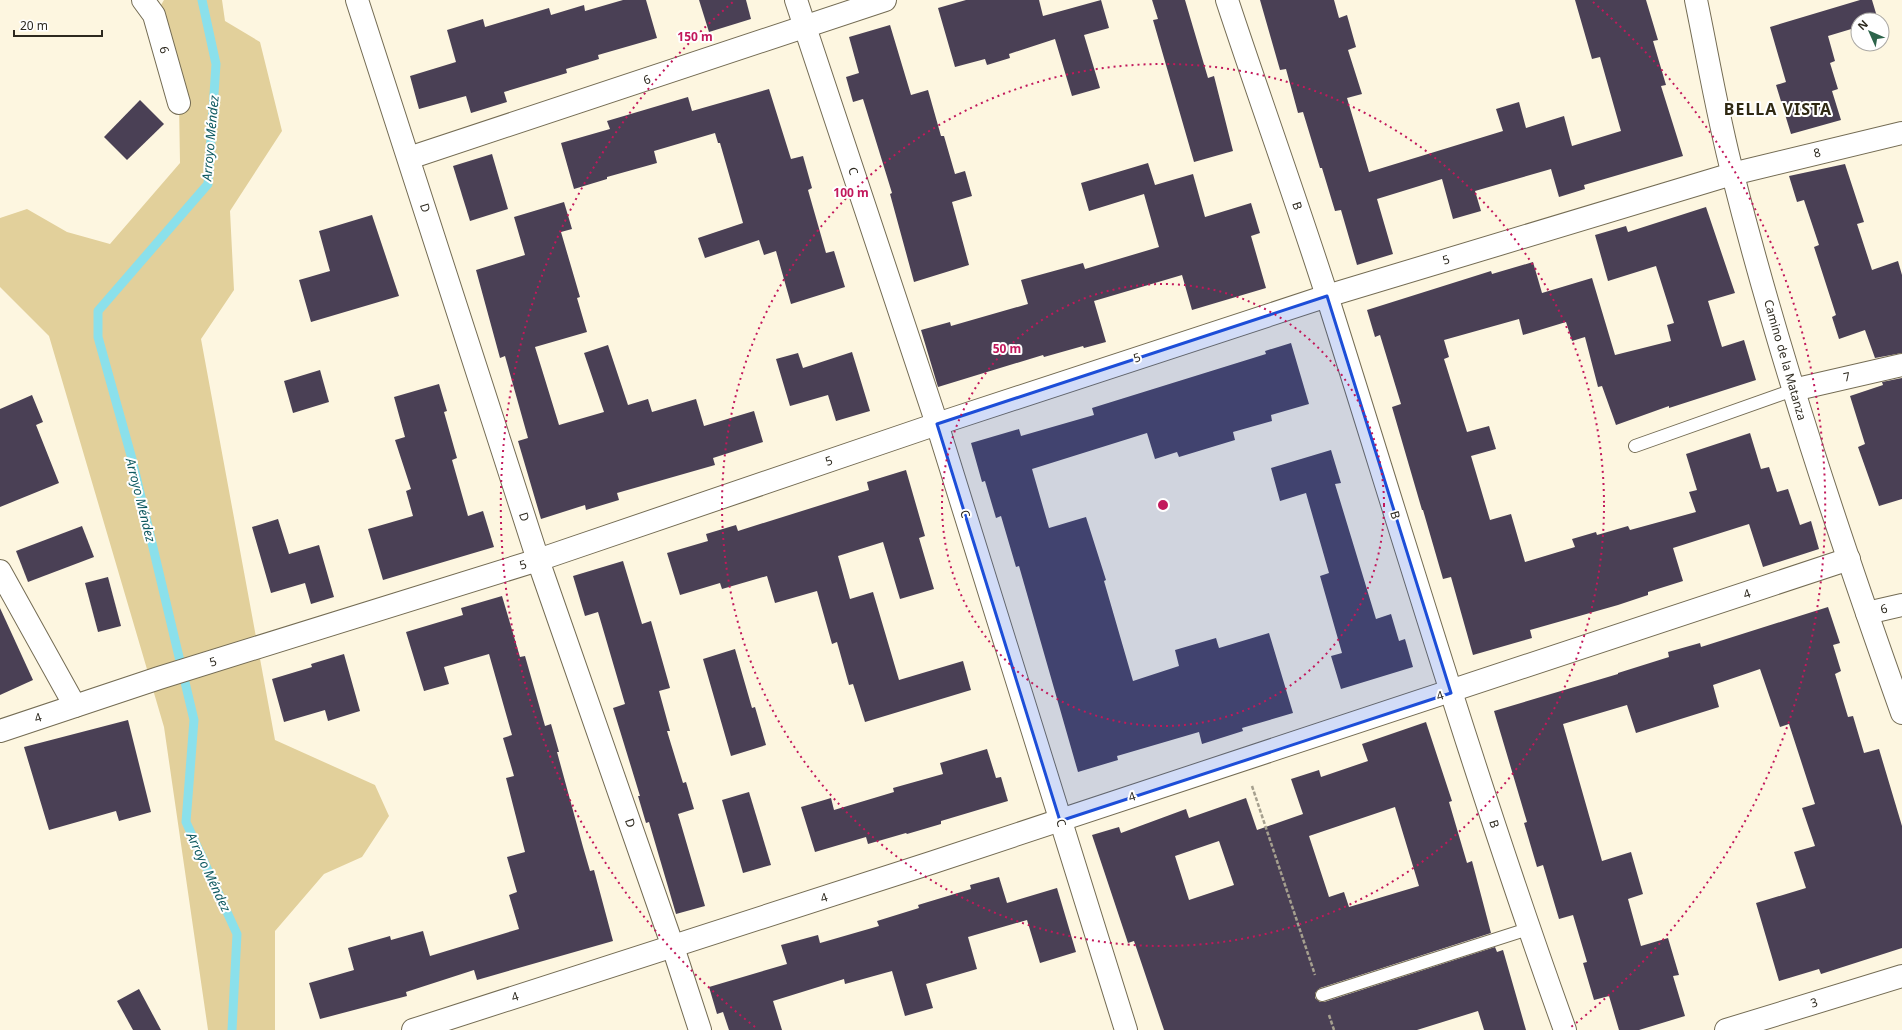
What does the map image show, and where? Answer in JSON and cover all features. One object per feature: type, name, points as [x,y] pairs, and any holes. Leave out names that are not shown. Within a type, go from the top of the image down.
[{"type":"street","name":"6","points":[[143,0],[154,15],[179,103]]},
{"type":"street","name":"D","points":[[358,0],[538,560],[673,947],[700,1030]]},
{"type":"street","name":"C","points":[[796,0],[937,424],[1126,1030]]},
{"type":"street","name":"6","points":[[409,158],[884,0]]},
{"type":"street","name":"B","points":[[1227,0],[1327,296],[1451,693],[1528,929],[1564,1030]]},
{"type":"street","name":"Camino de la Matanza","points":[[1696,0],[1732,174],[1793,390],[1902,713]]},
{"type":"street","name":"8","points":[[1732,174],[1902,133]]},
{"type":"street","name":"5","points":[[75,706],[159,678],[538,560],[937,424],[1327,296],[1732,174]]},
{"type":"street","name":"7","points":[[1793,390],[1902,365]]},
{"type":"street","name":"4","points":[[413,1030],[1244,761],[1849,559]]},
{"type":"street","points":[[0,571],[75,706]]},
{"type":"street","name":"6","points":[[1867,613],[1902,605]]},
{"type":"street","name":"4","points":[[0,731],[75,706]]},
{"type":"street","name":"3","points":[[1726,1030],[1902,976]]},
{"type":"lane","points":[[1635,446],[1793,390]]},
{"type":"lane","points":[[1322,995],[1528,929]]},
{"type":"path","points":[[1244,761],[1322,995]]},
{"type":"highlighted area","points":[[1327,296],[1451,693],[1060,821],[937,424]]},
{"type":"shaded area","points":[[164,0],[222,0],[225,21],[260,42],[282,131],[230,211],[234,290],[201,339],[275,740],[375,785],[389,816],[362,857],[324,874],[275,931],[275,1030],[208,1030],[164,727],[49,336],[0,287],[0,218],[27,209],[67,232],[110,244],[180,163],[179,103],[158,10]]},
{"type":"building","points":[[623,0],[646,0],[657,38],[598,55],[599,59],[566,69],[567,73],[504,92],[507,102],[471,113],[466,96],[419,109],[410,76],[456,62],[447,30],[483,19],[485,27],[549,8],[551,15],[584,5],[585,11]]},
{"type":"building","points":[[699,0],[746,0],[751,19],[709,32]]},
{"type":"building","points":[[966,0],[1039,0],[1043,16],[1101,0],[1109,28],[1084,35],[1100,88],[1072,96],[1055,39],[1009,54],[1010,58],[987,65],[985,59],[955,67],[938,8]]},
{"type":"building","points":[[1152,0],[1185,0],[1208,78],[1214,76],[1233,151],[1194,162],[1153,20],[1158,19]]},
{"type":"building","points":[[1260,0],[1334,0],[1339,18],[1347,15],[1356,47],[1348,50],[1362,94],[1347,98],[1369,172],[1503,131],[1496,109],[1519,102],[1526,128],[1564,116],[1572,146],[1621,131],[1600,57],[1592,59],[1575,0],[1646,0],[1658,40],[1653,41],[1666,85],[1661,86],[1683,156],[1584,185],[1585,189],[1559,197],[1551,169],[1475,191],[1481,211],[1453,219],[1442,179],[1377,199],[1393,254],[1357,265],[1341,210],[1335,211],[1303,112],[1298,113],[1286,69],[1280,70]]},
{"type":"building","points":[[1860,0],[1872,0],[1876,12],[1850,12],[1850,29],[1828,36],[1835,61],[1830,63],[1838,89],[1832,91],[1841,120],[1791,134],[1776,85],[1786,82],[1770,27]]},
{"type":"building","points":[[890,25],[911,95],[928,90],[941,136],[944,136],[955,174],[965,171],[972,196],[952,202],[969,265],[914,282],[890,194],[892,193],[863,99],[853,102],[846,77],[859,73],[849,37]]},
{"type":"building","points":[[769,89],[791,159],[803,156],[812,188],[808,190],[826,253],[834,251],[845,287],[791,304],[776,251],[764,255],[759,240],[705,258],[698,238],[743,223],[720,143],[718,143],[715,133],[654,151],[657,163],[607,177],[607,179],[574,189],[561,143],[610,129],[607,121],[688,97],[692,111]]},
{"type":"building","points":[[140,100],[164,124],[127,160],[104,137]]},
{"type":"building","points":[[492,154],[508,209],[470,221],[453,166]]},
{"type":"building","points":[[1148,163],[1155,185],[1193,174],[1205,217],[1251,203],[1260,233],[1251,236],[1266,288],[1192,310],[1182,275],[1094,301],[1106,342],[1084,348],[1083,346],[1044,357],[1043,355],[938,387],[921,330],[950,322],[951,326],[1028,304],[1021,280],[1083,263],[1085,269],[1159,247],[1144,194],[1089,211],[1081,183]]},
{"type":"building","points":[[1845,164],[1864,222],[1857,224],[1872,270],[1898,261],[1902,275],[1902,353],[1875,358],[1865,330],[1839,339],[1832,317],[1836,315],[1814,247],[1819,245],[1804,200],[1797,202],[1789,176]]},
{"type":"building","points":[[564,202],[572,229],[561,232],[580,297],[577,298],[587,332],[535,347],[559,425],[604,412],[584,353],[608,345],[628,405],[648,399],[652,412],[696,399],[704,426],[754,411],[763,442],[713,458],[715,465],[617,493],[619,500],[586,510],[585,505],[541,519],[518,441],[528,438],[505,356],[500,358],[476,270],[525,255],[514,217]]},
{"type":"building","points":[[1706,207],[1735,293],[1708,301],[1722,347],[1744,340],[1756,380],[1669,408],[1669,406],[1616,425],[1602,386],[1598,387],[1585,337],[1572,341],[1566,322],[1523,335],[1519,319],[1444,340],[1449,357],[1444,359],[1467,432],[1489,426],[1496,449],[1471,456],[1490,520],[1511,514],[1525,562],[1575,547],[1572,539],[1596,532],[1597,535],[1628,526],[1630,530],[1696,512],[1689,492],[1697,490],[1686,454],[1750,433],[1761,469],[1769,467],[1777,492],[1788,489],[1800,525],[1811,521],[1819,549],[1763,567],[1749,524],[1673,548],[1683,581],[1648,592],[1648,595],[1618,605],[1530,630],[1532,638],[1473,655],[1451,577],[1443,579],[1392,407],[1401,404],[1380,335],[1375,337],[1367,310],[1491,271],[1492,274],[1533,262],[1542,293],[1592,278],[1615,355],[1671,341],[1667,325],[1674,323],[1656,266],[1608,281],[1595,235],[1626,226],[1628,232]]},
{"type":"building","points":[[372,215],[399,296],[311,322],[299,280],[330,271],[319,231]]},
{"type":"building","points":[[1291,343],[1309,404],[1271,415],[1272,421],[1233,432],[1235,440],[1179,457],[1177,452],[1155,459],[1147,433],[1032,469],[1049,528],[1086,517],[1106,580],[1104,581],[1133,681],[1179,666],[1175,650],[1216,638],[1219,648],[1269,633],[1293,713],[1242,728],[1243,731],[1202,744],[1199,732],[1117,756],[1118,760],[1078,772],[1019,566],[1016,567],[1001,516],[996,518],[985,481],[982,482],[971,443],[1019,429],[1021,436],[1094,415],[1092,408],[1266,354],[1265,351]]},
{"type":"building","points":[[852,352],[870,411],[836,421],[828,395],[790,406],[776,359],[798,353],[803,368]]},
{"type":"building","points":[[320,370],[329,402],[293,413],[284,381]]},
{"type":"building","points":[[1902,378],[1902,499],[1879,506],[1858,447],[1865,444],[1850,396],[1883,385],[1882,382]]},
{"type":"building","points":[[439,384],[447,411],[444,412],[457,458],[452,460],[468,516],[483,511],[494,547],[383,580],[368,529],[413,516],[406,491],[411,489],[395,440],[405,437],[394,397]]},
{"type":"building","points":[[32,395],[43,422],[36,425],[59,483],[0,507],[0,409]]},
{"type":"building","points":[[1331,450],[1341,483],[1335,484],[1376,619],[1391,614],[1399,641],[1405,639],[1413,667],[1341,689],[1331,656],[1342,653],[1320,576],[1329,573],[1306,493],[1280,501],[1271,468]]},
{"type":"building","points":[[906,470],[925,536],[919,538],[934,589],[900,599],[883,542],[838,556],[850,599],[873,592],[899,680],[963,661],[971,690],[865,722],[853,684],[849,685],[837,642],[832,644],[817,591],[775,603],[767,576],[722,589],[720,583],[680,595],[667,553],[708,541],[706,534],[736,525],[738,531],[869,490],[867,482]]},
{"type":"building","points":[[278,519],[289,554],[319,545],[334,597],[311,604],[305,583],[271,593],[252,527]]},
{"type":"building","points":[[82,526],[94,557],[28,582],[16,551]]},
{"type":"building","points":[[623,561],[642,624],[651,621],[670,688],[659,691],[670,731],[667,731],[683,783],[686,782],[694,809],[678,814],[705,906],[676,914],[649,822],[646,823],[638,796],[640,796],[613,708],[625,704],[598,612],[585,616],[573,576]]},
{"type":"building","points":[[108,577],[121,626],[98,632],[85,583]]},
{"type":"building","points":[[502,596],[520,657],[525,656],[545,726],[551,724],[559,752],[557,752],[583,847],[590,871],[594,870],[613,941],[477,980],[474,970],[406,992],[407,996],[320,1019],[309,983],[354,970],[348,948],[390,936],[391,940],[423,931],[430,956],[519,929],[509,895],[517,892],[507,857],[525,852],[506,778],[514,776],[503,738],[512,735],[489,654],[444,667],[449,684],[424,691],[406,632],[463,615],[461,608]]},
{"type":"building","points":[[1828,607],[1840,643],[1833,645],[1841,671],[1835,674],[1848,717],[1853,716],[1864,753],[1879,749],[1902,826],[1902,948],[1821,974],[1819,969],[1779,981],[1756,903],[1806,888],[1794,852],[1815,846],[1802,808],[1815,804],[1789,724],[1780,727],[1760,669],[1713,685],[1719,707],[1636,733],[1627,705],[1563,724],[1602,861],[1631,852],[1643,894],[1628,899],[1641,946],[1668,938],[1679,975],[1673,976],[1685,1016],[1639,1030],[1619,1030],[1609,996],[1594,1000],[1583,963],[1587,962],[1573,915],[1559,919],[1543,865],[1537,867],[1524,823],[1527,822],[1494,711],[1618,674],[1669,657],[1668,652],[1700,643],[1701,647]]},
{"type":"building","points":[[0,608],[33,680],[0,695]]},
{"type":"building","points":[[735,649],[752,708],[755,707],[766,745],[731,756],[703,659]]},
{"type":"building","points":[[344,654],[360,711],[328,721],[325,710],[284,722],[272,679],[312,667],[311,664]]},
{"type":"building","points":[[128,720],[151,812],[119,821],[116,811],[49,830],[24,747]]},
{"type":"building","points":[[1426,722],[1452,801],[1449,802],[1467,863],[1472,861],[1491,933],[1320,988],[1315,993],[1315,998],[1320,1002],[1324,1002],[1495,947],[1497,952],[1503,950],[1526,1030],[1484,1030],[1478,1011],[1417,1030],[1164,1030],[1134,941],[1128,943],[1092,835],[1119,827],[1121,833],[1186,809],[1189,818],[1246,798],[1257,830],[1303,814],[1291,779],[1319,770],[1321,777],[1368,761],[1362,744]],"holes":[[[1395,807],[1419,886],[1349,907],[1344,892],[1329,897],[1309,836]],[[1219,841],[1234,885],[1189,900],[1175,856]]]},
{"type":"building","points":[[987,749],[996,778],[1001,777],[1008,801],[941,821],[941,824],[907,834],[906,833],[868,844],[866,837],[815,852],[801,807],[831,798],[834,810],[894,792],[893,788],[943,774],[940,763]]},
{"type":"building","points":[[749,792],[771,865],[743,873],[722,800]]},
{"type":"building","points":[[999,877],[1007,903],[1057,888],[1076,952],[1040,963],[1027,920],[968,937],[977,969],[926,984],[933,1008],[905,1016],[892,971],[845,984],[844,979],[773,1001],[782,1030],[729,1030],[723,1012],[717,1014],[709,987],[787,964],[781,945],[818,935],[820,943],[879,926],[877,921],[919,908],[918,905],[971,889],[970,885]]},
{"type":"building","points":[[139,989],[161,1030],[133,1030],[117,1001]]},
{"type":"waterway","name":"Arroyo Méndez","points":[[202,0],[216,64],[208,184],[98,311],[98,337],[132,459],[194,720],[186,822],[237,934],[232,1030]]},
{"type":"district","name":"BELLA VISTA","points":[[1778,109]]}]
